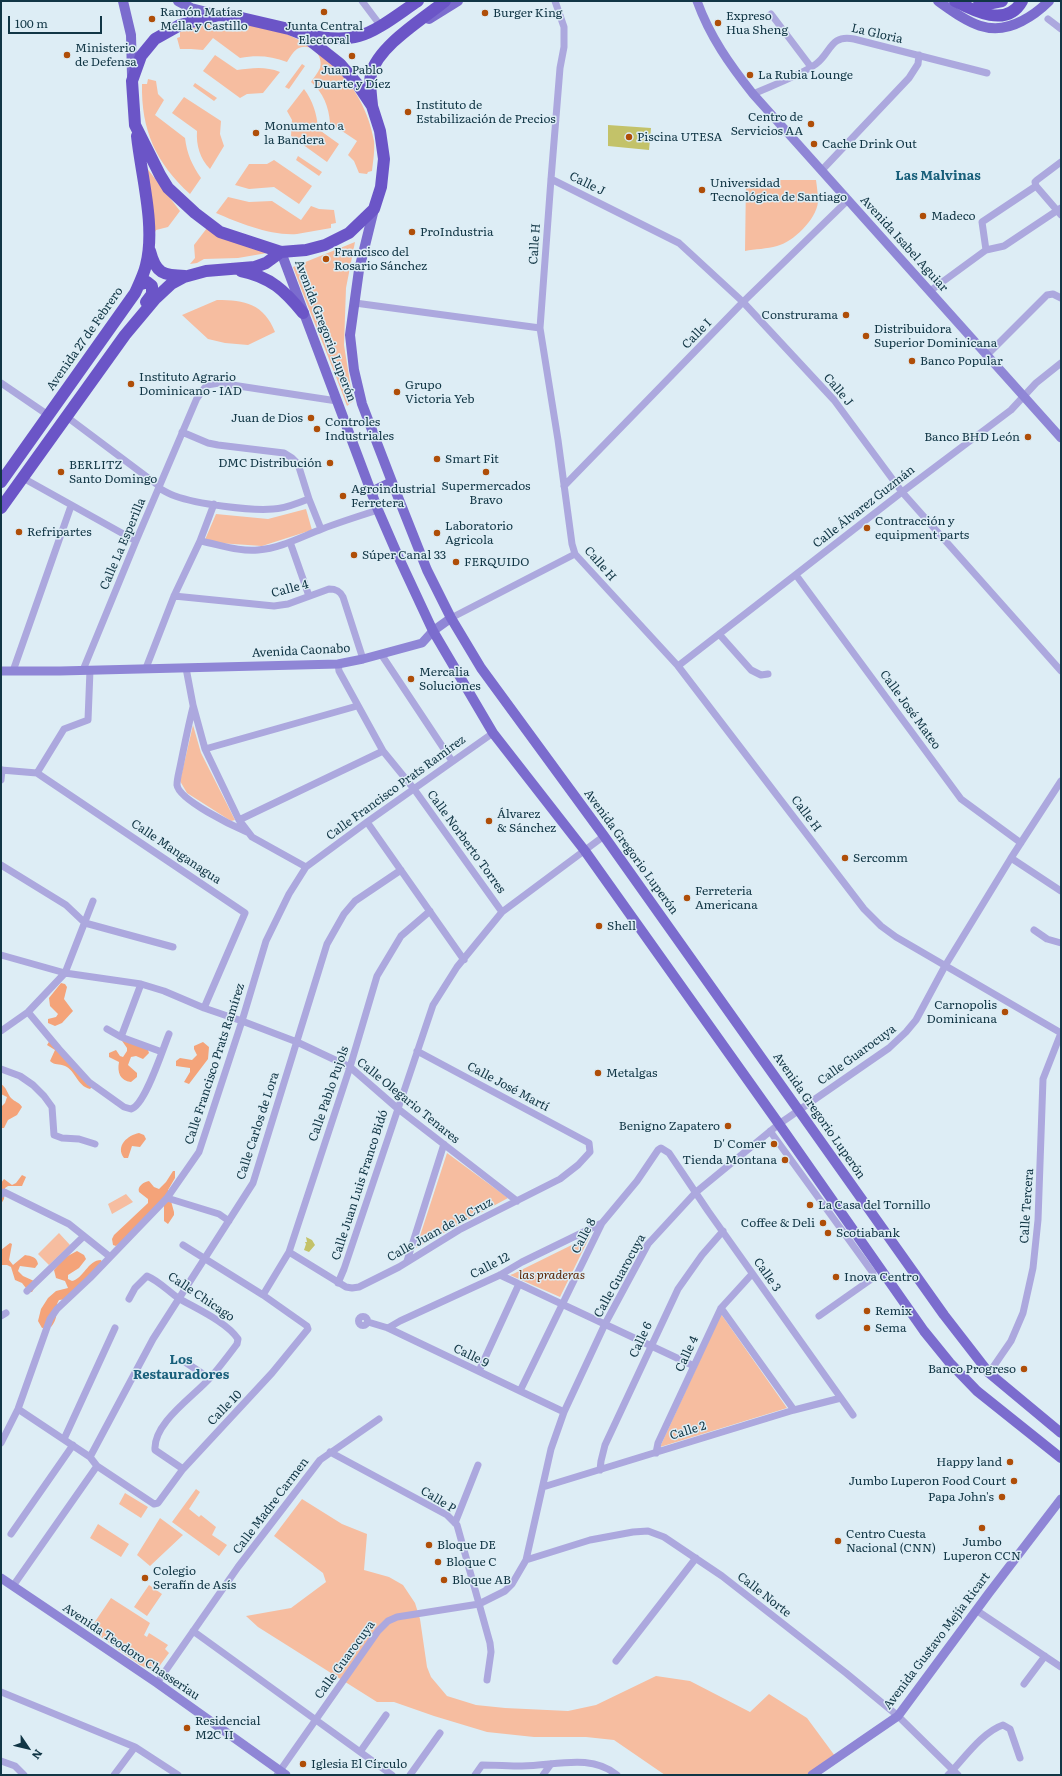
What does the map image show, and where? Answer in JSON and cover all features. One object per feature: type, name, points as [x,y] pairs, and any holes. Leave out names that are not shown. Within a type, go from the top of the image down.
[{"type":"highway","points":[[302,34],[324,38],[348,38],[366,34],[418,1]]},
{"type":"highway","points":[[372,106],[371,74],[384,52],[394,42],[445,1]]},
{"type":"highway","points":[[955,1],[971,10],[994,16],[1010,13],[1022,1]]},
{"type":"highway","points":[[979,1],[992,3],[1002,1]]},
{"type":"highway","points":[[132,81],[141,56],[155,39],[180,25],[219,15],[233,16],[289,28],[302,34],[340,64],[358,85],[372,106],[380,131],[384,159],[381,187],[374,209],[350,233],[325,245],[306,250],[281,252],[220,232],[194,213],[168,188],[135,125]]},
{"type":"highway","name":"Avenida 27 de Febrero","points":[[1,482],[135,294],[147,264],[149,213],[135,125],[132,81]]},
{"type":"highway","points":[[148,246],[153,262],[163,274],[171,276],[190,276]]},
{"type":"highway","points":[[1,508],[133,326],[171,284],[190,276],[226,268],[255,267],[266,263],[281,252]]},
{"type":"highway","points":[[226,268],[252,274],[278,286],[289,296],[303,313]]},
{"type":"highway","points":[[133,326],[135,318],[149,299],[153,289],[150,283],[147,282],[139,285]]},
{"type":"highway","points":[[32,438],[44,437],[47,445]]},
{"type":"main road","points":[[124,1],[131,35],[132,81]]},
{"type":"main road","points":[[178,1],[190,8],[219,15]]},
{"type":"main road","points":[[394,42],[458,1]]},
{"type":"main road","points":[[938,1],[975,25],[995,29],[1013,26],[1036,12],[1049,1]]},
{"type":"main road","name":"Avenida Gregorio Luperón","points":[[374,209],[364,248],[350,334],[354,370],[362,404],[392,482],[427,570],[451,618],[481,668],[604,836],[944,1315],[989,1373],[1061,1433]]},
{"type":"main road","name":"Avenida Gregorio Luperón","points":[[281,252],[371,492],[411,587],[434,631],[494,733],[585,851],[924,1331],[950,1363],[978,1391],[1061,1458]]},
{"type":"main road","points":[[371,492],[392,482]]},
{"type":"street","points":[[362,1],[380,25]]},
{"type":"street","name":"Calle H","points":[[555,1],[564,27],[564,34],[551,178],[540,328],[572,544],[575,554],[678,666],[856,900],[881,926],[896,937],[1061,1033]]},
{"type":"street","name":"Avenida Isabel Aguiar","points":[[697,1],[708,29],[723,54],[753,94],[1061,438]]},
{"type":"street","points":[[771,14],[811,67]]},
{"type":"street","points":[[1048,19],[1061,29]]},
{"type":"street","name":"La Gloria","points":[[753,94],[811,67],[821,60],[832,44],[843,38],[854,39],[987,73]]},
{"type":"street","points":[[822,170],[909,78],[918,64],[919,55]]},
{"type":"street","points":[[930,291],[986,250],[1004,246],[1060,212],[1036,186],[1035,182],[1061,162]]},
{"type":"street","name":"Calle J","points":[[551,178],[679,244],[743,302],[834,400],[902,492],[1061,670]]},
{"type":"street","points":[[986,250],[982,222],[1036,186]]},
{"type":"street","name":"Calle I","points":[[564,486],[743,302],[848,200]]},
{"type":"street","points":[[987,355],[1048,295],[1053,294],[1061,298]]},
{"type":"street","points":[[355,303],[540,328]]},
{"type":"street","name":"Calle Álvarez Guzmán","points":[[678,666],[902,492],[1011,410],[1036,383],[1061,363]]},
{"type":"street","points":[[1,383],[48,415]]},
{"type":"street","name":"Calle La Esperilla","points":[[87,670],[136,541],[197,398],[207,385],[219,383],[337,401]]},
{"type":"street","points":[[67,417],[159,487],[178,497],[214,504],[273,510],[309,499]]},
{"type":"street","points":[[182,432],[213,444],[288,455],[298,464],[309,499],[321,529]]},
{"type":"street","points":[[23,478],[136,541]]},
{"type":"street","points":[[146,668],[174,596],[200,541],[214,504]]},
{"type":"street","points":[[13,671],[71,506]]},
{"type":"street","points":[[200,541],[256,550],[290,542],[321,529],[378,510]]},
{"type":"street","points":[[290,542],[308,596]]},
{"type":"street","name":"Avenida Caonabo","points":[[1,670],[87,670],[338,664],[363,659],[422,643],[434,631],[451,618],[575,554]]},
{"type":"street","name":"Calle José Mateo","points":[[796,575],[961,799],[1021,843]]},
{"type":"street","name":"Calle 4","points":[[174,596],[274,606],[288,604],[329,589],[335,589],[340,592],[363,659]]},
{"type":"street","points":[[719,634],[751,670],[761,676],[768,674]]},
{"type":"street","points":[[381,654],[452,761]]},
{"type":"street","name":"Calle Norberto Torres","points":[[338,664],[339,671],[383,751],[414,788],[502,912]]},
{"type":"street","points":[[186,668],[193,705],[205,748],[239,820],[252,837],[306,867]]},
{"type":"street","points":[[37,773],[64,729],[88,720],[87,670]]},
{"type":"street","points":[[193,705],[177,786],[182,794],[189,799],[231,825],[247,832]]},
{"type":"street","points":[[205,748],[358,706]]},
{"type":"street","name":"Calle Francisco Prats Ramírez","points":[[1,1444],[18,1409],[50,1319],[57,1308],[90,1278],[109,1256],[167,1198],[199,1152],[242,1021],[266,941],[290,894],[306,867],[414,788],[494,733]]},
{"type":"street","points":[[239,820],[383,751]]},
{"type":"street","points":[[1,780],[2,770]]},
{"type":"street","name":"Calle Manganagua","points":[[2,770],[37,773],[245,913],[204,1008]]},
{"type":"street","name":"Calle Guarocuya","points":[[281,1774],[316,1720],[378,1631],[388,1621],[397,1617],[479,1604],[505,1590],[512,1584],[526,1560],[551,1449],[564,1412],[605,1324],[648,1244],[695,1193],[770,1131],[799,1109],[889,1048],[906,1032],[916,1020],[945,966],[1011,858],[1061,781]]},
{"type":"street","points":[[367,822],[464,960]]},
{"type":"street","name":"Calle Juan Luis Franco Bidó","points":[[338,1283],[352,1247],[397,1108],[433,1005],[446,982],[502,912],[604,836]]},
{"type":"street","points":[[1011,858],[1061,891]]},
{"type":"street","points":[[1,865],[67,906],[85,923],[173,947]]},
{"type":"street","name":"Calle Carlos de Lora","points":[[90,1456],[152,1339],[253,1183],[327,944],[344,914],[355,901],[401,870]]},
{"type":"street","points":[[1,1031],[28,1012],[65,973],[93,901]]},
{"type":"street","name":"Calle Pablo Pujols","points":[[263,1295],[289,1252],[350,1067],[371,995],[384,962],[401,936],[430,911]]},
{"type":"street","points":[[1034,930],[1047,939],[1061,943]]},
{"type":"street","name":"Calle Olegario Tenares","points":[[1,955],[65,973],[141,984],[164,991],[204,1008],[297,1042],[350,1067],[397,1108],[517,1201]]},
{"type":"street","points":[[121,1037],[141,984]]},
{"type":"street","points":[[28,1012],[91,1084],[124,1107],[134,1108],[151,1081],[168,1034]]},
{"type":"street","points":[[107,1029],[121,1037],[162,1052]]},
{"type":"street","name":"Calle Tercera","points":[[989,1373],[1011,1341],[1025,1306],[1032,1268],[1038,1220],[1043,1079],[1061,1033]]},
{"type":"street","name":"Calle José Martí","points":[[417,1051],[589,1143]]},
{"type":"street","points":[[1,1068],[20,1076],[33,1085],[44,1096],[52,1107],[54,1135],[62,1138],[79,1139],[95,1144]]},
{"type":"street","points":[[770,1131],[873,1273],[873,1278],[819,1316]]},
{"type":"street","name":"Calle Juan de la Cruz","points":[[289,1252],[338,1283],[352,1288],[359,1287],[459,1230],[560,1179],[571,1172],[590,1152],[589,1143]]},
{"type":"street","points":[[407,1261],[444,1144]]},
{"type":"street","name":"Calle 3","points":[[663,1148],[669,1153],[752,1274],[853,1414]]},
{"type":"street","name":"Calle 8","points":[[520,1391],[602,1223],[637,1181],[658,1150],[663,1148]]},
{"type":"street","points":[[2,1194],[4,1192],[69,1224],[109,1256]]},
{"type":"street","points":[[167,1198],[219,1214],[229,1221]]},
{"type":"street","name":"Calle 12","points":[[388,1328],[500,1275],[522,1262],[602,1223]]},
{"type":"street","name":"Calle 6","points":[[600,1470],[605,1444],[678,1289],[689,1272],[723,1232]]},
{"type":"street","points":[[27,1291],[84,1236]]},
{"type":"street","points":[[183,1245],[263,1295]]},
{"type":"street","name":"Calle 4","points":[[656,1453],[658,1443],[721,1308],[752,1274]]},
{"type":"street","points":[[500,1275],[694,1366]]},
{"type":"street","name":"Calle Chicago","points":[[129,1300],[135,1288],[147,1276],[158,1281],[178,1298],[223,1325],[238,1338],[233,1349],[210,1378],[165,1422],[155,1446],[155,1450],[183,1469]]},
{"type":"street","points":[[479,1371],[519,1284]]},
{"type":"street","name":"Calle 10","points":[[97,1466],[156,1504],[183,1469],[272,1373],[307,1331],[307,1326],[263,1295]]},
{"type":"street","points":[[721,1308],[794,1410]]},
{"type":"street","name":"Calle 9","points":[[368,1322],[388,1328],[564,1412]]},
{"type":"street","points":[[64,1439],[116,1328]]},
{"type":"street","points":[[185,1362],[210,1378]]},
{"type":"street","name":"Calle 2","points":[[543,1487],[794,1410],[841,1398]]},
{"type":"street","points":[[13,1586],[97,1466],[90,1456],[18,1409]]},
{"type":"street","name":"Calle Madre Carmen","points":[[157,1683],[238,1567],[320,1460],[379,1419]]},
{"type":"street","points":[[11,1534],[73,1445]]},
{"type":"street","name":"Calle P","points":[[330,1452],[447,1515],[455,1523],[466,1553],[490,1643],[491,1652],[486,1680]]},
{"type":"street","points":[[455,1523],[478,1465]]},
{"type":"street","name":"Avenida Gustavo Mejía Ricart","points":[[812,1775],[898,1716],[976,1610],[1061,1499]]},
{"type":"street","name":"Calle Norte","points":[[526,1560],[590,1540],[640,1530],[648,1530],[664,1536],[696,1558],[846,1673],[898,1716],[953,1773]]},
{"type":"street","points":[[616,1660],[696,1558]]},
{"type":"street","name":"Avenida Teodoro Chasseriau","points":[[1,1578],[157,1683],[281,1774]]},
{"type":"street","points":[[976,1610],[1061,1667]]},
{"type":"street","points":[[193,1631],[392,1775]]},
{"type":"street","points":[[1024,1684],[1045,1656]]},
{"type":"street","points":[[1,1692],[135,1747],[178,1775]]},
{"type":"street","points":[[360,1752],[386,1715]]},
{"type":"street","points":[[953,1773],[985,1736],[992,1730],[1003,1725],[1010,1729],[1020,1758]]},
{"type":"street","points":[[410,1775],[440,1733]]},
{"type":"street","points":[[114,1775],[135,1747]]},
{"type":"street","points":[[1,1761],[15,1766],[24,1775]]},
{"type":"street","points":[[475,1775],[482,1765],[523,1766],[567,1762],[599,1764],[618,1775]]},
{"type":"street","points":[[543,1775],[551,1764]]},
{"type":"green space","points":[[238,23],[262,26],[285,33],[304,43],[321,54],[336,68],[350,84],[361,102],[369,121],[374,141],[372,171],[368,172],[367,174],[359,173],[354,161],[348,155],[357,141],[330,123],[325,100],[319,90],[311,82],[319,70],[321,63],[318,54],[311,48],[302,47],[297,49],[287,62],[275,58],[264,57],[240,58],[213,38],[203,50],[180,49],[177,38],[180,37],[180,31],[209,24]]},
{"type":"green space","points":[[215,55],[237,70],[264,68],[280,72],[263,93],[247,94],[240,98],[203,71]]},
{"type":"green space","points":[[302,64],[305,66],[289,89],[285,87]]},
{"type":"green space","points":[[148,79],[156,81],[158,94],[164,100],[155,115],[185,138],[190,159],[201,178],[190,194],[168,170],[153,145],[144,116],[142,101],[142,84],[147,84]]},
{"type":"green space","points":[[195,83],[217,98],[214,101],[193,86]]},
{"type":"green space","points":[[304,89],[314,108],[318,129],[339,144],[327,162],[291,136],[292,120],[287,111]]},
{"type":"green space","points":[[184,97],[221,121],[220,134],[224,146],[210,169],[199,152],[197,131],[172,113]]},
{"type":"green space","points":[[298,156],[322,172],[319,176],[296,160]]},
{"type":"green space","points":[[274,160],[312,186],[299,204],[274,187],[249,189],[235,185],[249,164],[267,164]]},
{"type":"green space","points":[[146,167],[180,211],[168,227],[156,230],[153,236]]},
{"type":"green space","points":[[746,180],[816,180],[818,202],[813,216],[803,229],[783,244],[745,251]]},
{"type":"green space","points":[[228,197],[249,202],[272,201],[301,220],[311,206],[319,209],[334,210],[336,223],[331,224],[331,228],[297,234],[266,231],[245,225],[216,213]]},
{"type":"green space","points":[[207,228],[267,253],[238,258],[204,259],[197,263],[190,264],[195,258],[194,245]]},
{"type":"green space","points":[[355,242],[346,288],[344,345],[353,401],[347,406],[293,267]]},
{"type":"green space","points":[[217,300],[236,301],[252,306],[265,315],[275,332],[248,345],[225,343],[208,339],[182,315]]},
{"type":"green space","points":[[306,509],[312,530],[262,546],[204,542],[216,514],[268,519]]},
{"type":"green space","points":[[193,725],[201,753],[235,820],[231,821],[187,793],[180,781]]},
{"type":"green space","points":[[447,1153],[508,1198],[416,1248]]},
{"type":"green space","points":[[126,1194],[133,1202],[112,1214],[108,1204]]},
{"type":"green space","points":[[59,1233],[70,1245],[49,1265],[38,1254]]},
{"type":"green space","name":"las praderas","points":[[590,1236],[560,1297],[510,1275],[513,1274]]},
{"type":"green space","points":[[721,1314],[787,1408],[660,1447]]},
{"type":"green space","points":[[196,1489],[200,1492],[189,1509],[199,1517],[201,1515],[216,1527],[212,1535],[227,1545],[219,1556],[172,1522]]},
{"type":"green space","points":[[125,1493],[148,1507],[141,1518],[119,1504]]},
{"type":"green space","points":[[302,1499],[342,1524],[367,1534],[364,1570],[389,1577],[403,1585],[415,1603],[420,1619],[427,1667],[431,1677],[447,1696],[476,1705],[568,1711],[596,1705],[656,1676],[690,1681],[750,1712],[769,1694],[807,1718],[835,1756],[811,1775],[665,1775],[614,1740],[586,1737],[534,1737],[487,1732],[394,1702],[377,1702],[258,1627],[246,1616],[291,1608],[326,1582],[323,1573],[274,1536]]},
{"type":"green space","points":[[160,1518],[183,1535],[150,1566],[137,1555]]},
{"type":"green space","points":[[98,1524],[129,1544],[121,1557],[90,1538]]},
{"type":"green space","points":[[149,1585],[162,1594],[147,1616],[134,1607]]},
{"type":"green space","points":[[111,1598],[150,1623],[144,1635],[147,1637],[149,1633],[168,1645],[165,1649],[169,1653],[155,1672],[140,1665],[90,1629]]},
{"type":"shaded area","name":"Piscina UTESA","points":[[608,125],[651,128],[649,150],[608,146]]},
{"type":"shaded area","points":[[61,983],[65,984],[67,987],[64,999],[73,1011],[62,1023],[55,1026],[48,1023],[48,1019],[56,1017],[58,1014],[50,1006],[49,998]]},
{"type":"shaded area","points":[[120,1038],[148,1050],[149,1053],[143,1059],[136,1056],[131,1057],[128,1065],[137,1073],[137,1077],[131,1082],[124,1080],[120,1075],[118,1069],[119,1062],[109,1057],[109,1053],[116,1050],[120,1056],[123,1057],[127,1051],[127,1048]]},
{"type":"shaded area","points":[[50,1040],[93,1086],[90,1089],[79,1082],[69,1068],[50,1061],[55,1050],[47,1045]]},
{"type":"shaded area","points":[[203,1042],[209,1047],[208,1059],[189,1084],[184,1082],[190,1072],[190,1068],[176,1066],[176,1061],[180,1058],[192,1060],[197,1055],[194,1046]]},
{"type":"shaded area","points":[[1,1084],[11,1098],[22,1107],[17,1115],[8,1120],[4,1128],[1,1128],[1,1107],[5,1103],[7,1097],[1,1094]]},
{"type":"shaded area","points":[[139,1133],[144,1135],[146,1139],[140,1147],[132,1146],[128,1158],[124,1158],[121,1149],[122,1145],[131,1136]]},
{"type":"shaded area","points":[[173,1171],[175,1171],[175,1178],[168,1190],[174,1215],[168,1224],[164,1221],[164,1204],[120,1243],[116,1246],[113,1245],[112,1239],[114,1235],[148,1203],[148,1199],[139,1192],[140,1186],[149,1181],[154,1187],[159,1189],[166,1182]]},
{"type":"shaded area","points":[[22,1175],[26,1177],[22,1186],[8,1186],[5,1188],[4,1199],[1,1204],[1,1183],[4,1179],[12,1185],[16,1183]]},
{"type":"shaded area","points":[[306,1237],[312,1240],[315,1245],[309,1252],[304,1250],[306,1244],[305,1242],[307,1242]]},
{"type":"shaded area","points":[[10,1243],[12,1244],[9,1260],[13,1265],[25,1255],[33,1257],[38,1264],[35,1268],[20,1266],[18,1271],[23,1276],[34,1281],[36,1285],[32,1292],[29,1292],[22,1283],[15,1280],[11,1267],[1,1265],[1,1250]]},
{"type":"shaded area","points":[[77,1251],[84,1255],[86,1259],[79,1268],[68,1275],[68,1279],[72,1281],[76,1280],[96,1261],[101,1260],[102,1262],[69,1299],[59,1300],[57,1303],[56,1319],[51,1327],[42,1328],[38,1321],[41,1309],[48,1298],[56,1291],[68,1288],[65,1281],[56,1278],[54,1270],[64,1258]]},
{"type":"place","name":"Junta Central Electoral","points":[[324,12]]},
{"type":"place","name":"Burger King","points":[[485,13]]},
{"type":"place","name":"Ramón Matías Mella y Castillo","points":[[152,19]]},
{"type":"place","name":"Expreso Hua Sheng","points":[[718,23]]},
{"type":"place","name":"Ministerio de Defensa","points":[[67,55]]},
{"type":"place","name":"Juan Pablo Duarte y Díez","points":[[352,56]]},
{"type":"place","name":"La Rubia Lounge","points":[[750,75]]},
{"type":"place","name":"Instituto de Estabilización de Precios","points":[[408,112]]},
{"type":"place","name":"Centro de Servicios AA","points":[[811,124]]},
{"type":"place","name":"Monumento a la Bandera","points":[[256,133]]},
{"type":"place","name":"Piscina UTESA","points":[[629,137]]},
{"type":"place","name":"Cache Drink Out","points":[[814,144]]},
{"type":"place","name":"Universidad Tecnológica de Santiago","points":[[702,190]]},
{"type":"place","name":"Madeco","points":[[923,216]]},
{"type":"place","name":"ProIndustria","points":[[412,232]]},
{"type":"place","name":"Francisco del Rosario Sánchez","points":[[326,259]]},
{"type":"place","name":"Construrama","points":[[846,315]]},
{"type":"place","name":"Distribuidora Superior Dominicana","points":[[866,336]]},
{"type":"place","name":"Banco Popular","points":[[912,361]]},
{"type":"place","name":"Instituto Agrario Dominicano - IAD","points":[[131,384]]},
{"type":"place","name":"Grupo Victoria Yeb","points":[[397,392]]},
{"type":"place","name":"Juan de Dios","points":[[311,418]]},
{"type":"place","name":"Controles Industriales","points":[[317,429]]},
{"type":"place","name":"Banco BHD León","points":[[1028,437]]},
{"type":"place","name":"Smart Fit","points":[[437,459]]},
{"type":"place","name":"DMC Distribución","points":[[330,463]]},
{"type":"place","name":"BERLITZ Santo Domingo","points":[[61,472]]},
{"type":"place","name":"Supermercados Bravo","points":[[486,472]]},
{"type":"place","name":"Agroindustrial Ferretera","points":[[343,496]]},
{"type":"place","name":"Contracción y equipment parts","points":[[867,528]]},
{"type":"place","name":"Refripartes","points":[[19,532]]},
{"type":"place","name":"Laboratorio Agricola","points":[[437,533]]},
{"type":"place","name":"Súper Canal 33","points":[[354,555]]},
{"type":"place","name":"FERQUIDO","points":[[456,562]]},
{"type":"place","name":"Mercalia Soluciones","points":[[411,679]]},
{"type":"place","name":"Álvarez & Sánchez","points":[[489,821]]},
{"type":"place","name":"Sercomm","points":[[845,858]]},
{"type":"place","name":"Ferreteria Americana","points":[[687,898]]},
{"type":"place","name":"Shell","points":[[599,926]]},
{"type":"place","name":"Carnopolis Dominicana","points":[[1005,1012]]},
{"type":"place","name":"Metalgas","points":[[598,1073]]},
{"type":"place","name":"Benigno Zapatero","points":[[728,1126]]},
{"type":"place","name":"D' Comer","points":[[774,1144]]},
{"type":"place","name":"Tienda Montana","points":[[785,1160]]},
{"type":"place","name":"La Casa del Tornillo","points":[[810,1205]]},
{"type":"place","name":"Coffee & Deli","points":[[823,1223]]},
{"type":"place","name":"Scotiabank","points":[[828,1233]]},
{"type":"place","name":"Inova Centro","points":[[836,1277]]},
{"type":"place","name":"Remix","points":[[867,1311]]},
{"type":"place","name":"Sema","points":[[867,1328]]},
{"type":"place","name":"Banco Progreso","points":[[1024,1369]]},
{"type":"place","name":"Happy land","points":[[1010,1462]]},
{"type":"place","name":"Jumbo Luperon Food Court","points":[[1014,1481]]},
{"type":"place","name":"Papa John's","points":[[1002,1497]]},
{"type":"place","name":"Jumbo Luperon CCN","points":[[982,1528]]},
{"type":"place","name":"Centro Cuesta Nacional (CNN)","points":[[838,1541]]},
{"type":"place","name":"Bloque DE","points":[[429,1545]]},
{"type":"place","name":"Bloque C","points":[[438,1562]]},
{"type":"place","name":"Colegio Serafín de Asís","points":[[145,1578]]},
{"type":"place","name":"Bloque AB","points":[[444,1580]]},
{"type":"place","name":"Residencial M2C II","points":[[187,1728]]},
{"type":"place","name":"Iglesia El Círculo","points":[[303,1764]]},
{"type":"district","name":"Las Malvinas","points":[[938,176]]},
{"type":"district","name":"Los Restauradores","points":[[181,1368]]}]
